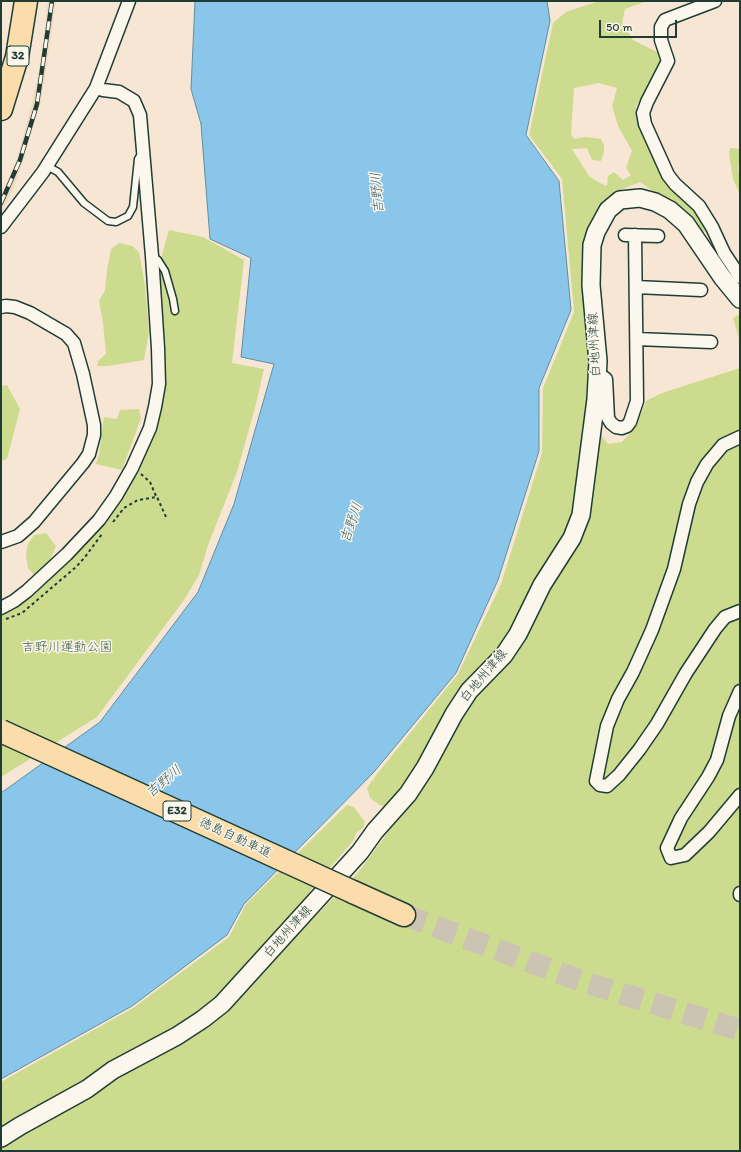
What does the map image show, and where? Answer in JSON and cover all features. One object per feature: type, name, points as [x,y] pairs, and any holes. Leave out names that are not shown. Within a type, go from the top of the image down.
[{"type":"highway","name":"32","points":[[1,109],[17,57],[26,1]]},
{"type":"highway","name":"徳島自動車道","points":[[1,731],[404,916]]},
{"type":"main road","name":"白地州津線","points":[[1,1138],[87,1089],[113,1070],[177,1036],[203,1019],[222,1004],[360,852],[375,831],[408,794],[425,768],[469,691],[504,655],[518,634],[542,585],[572,538],[581,515],[598,373],[591,285],[592,245],[596,232],[608,210],[620,200],[640,198],[655,202],[670,210],[686,224],[722,277],[740,299]]},
{"type":"street","points":[[1,227],[47,166],[96,88],[129,1]]},
{"type":"street","points":[[715,1],[665,20],[661,27],[661,40],[668,61],[646,102],[643,113],[645,124],[668,175],[675,184],[699,206],[712,226],[724,253],[740,277]]},
{"type":"street","points":[[1,608],[14,601],[27,591],[99,520],[116,496],[132,468],[150,428],[155,407],[159,384],[158,348],[140,114],[134,101],[119,92],[96,88]]},
{"type":"street","points":[[598,373],[606,380],[608,418],[616,427],[622,428],[627,426],[630,422],[637,401],[636,287],[630,235],[658,236]]},
{"type":"street","points":[[636,287],[701,290]]},
{"type":"street","points":[[1,307],[15,307],[30,313],[66,334],[74,343],[83,374],[94,430],[89,454],[82,463],[26,530],[18,536],[1,542]]},
{"type":"street","points":[[636,339],[711,342]]},
{"type":"street","points":[[740,437],[723,445],[707,464],[697,482],[689,504],[674,569],[652,630],[633,672],[618,699],[607,726],[596,781],[600,785],[607,786],[619,775],[639,750],[657,724],[686,674],[715,629],[725,617],[740,612]]},
{"type":"street","points":[[740,691],[730,716],[717,760],[708,777],[681,818],[667,848],[672,858],[685,855],[708,832],[740,795]]},
{"type":"lane","points":[[47,166],[58,172],[84,203],[108,221],[116,222],[128,216],[133,207],[138,159],[144,152]]},
{"type":"lane","points":[[152,256],[158,260],[165,271],[175,311]]},
{"type":"path","points":[[132,468],[150,482],[166,517]]},
{"type":"path","points":[[111,523],[124,508],[138,500],[156,497]]},
{"type":"path","points":[[1,620],[22,613],[76,566],[85,557],[103,533]]},
{"type":"shaded area","points":[[48,1],[56,1],[40,105],[14,187],[1,213],[1,195],[17,159],[32,103],[39,70]]},
{"type":"green space","points":[[599,1],[647,1],[625,9],[622,23],[633,40],[659,53],[662,59],[661,65],[636,106],[636,119],[666,184],[704,220],[707,229],[705,232],[700,231],[669,202],[640,182],[620,190],[596,212],[587,238],[591,370],[586,394],[576,516],[503,647],[456,692],[420,766],[387,807],[380,805],[370,798],[367,788],[458,674],[501,584],[542,453],[543,388],[574,312],[562,179],[529,135],[553,23],[566,12]],"holes":[[[599,83],[617,88],[612,106],[618,126],[632,151],[626,168],[631,175],[623,180],[614,172],[608,176],[607,186],[589,176],[572,149],[587,148],[592,160],[601,161],[604,152],[604,145],[601,139],[586,137],[574,139],[571,134],[574,88]]]},
{"type":"green space","points":[[730,148],[740,149],[740,165],[738,166],[740,175],[740,195],[733,179],[729,154]]},
{"type":"green space","name":"吉野川運動公園","points":[[169,230],[203,237],[244,260],[232,363],[264,369],[237,472],[208,545],[199,575],[184,600],[97,717],[1,777],[1,611],[125,488],[157,428],[163,401],[166,375],[158,269]]},
{"type":"green space","points":[[119,243],[132,246],[139,252],[145,285],[149,331],[144,360],[108,366],[97,366],[98,361],[106,354],[99,301],[105,290],[111,249]]},
{"type":"green space","points":[[740,314],[740,342],[733,318]]},
{"type":"green space","points":[[740,368],[740,1151],[1,1151],[1,1082],[133,1008],[229,937],[246,904],[347,805],[354,807],[365,822],[363,828],[356,833],[354,840],[310,891],[313,895],[215,1005],[188,1022],[141,1046],[73,1091],[81,1098],[131,1065],[212,1021],[357,874],[431,774],[470,698],[504,664],[521,640],[551,581],[574,546],[587,517],[600,434],[608,444],[622,442],[636,426],[646,401],[662,393]]},
{"type":"green space","points":[[7,385],[20,409],[7,459],[1,461],[1,386]]},
{"type":"green space","points":[[139,409],[141,418],[122,470],[96,464],[99,454],[104,417],[117,419],[120,410]]},
{"type":"green space","points":[[46,533],[56,546],[50,560],[34,575],[28,568],[26,555],[28,544],[34,535]]},
{"type":"water","name":"吉野川","points":[[195,1],[547,1],[550,21],[526,135],[559,181],[571,310],[539,388],[539,451],[498,580],[456,673],[374,772],[244,904],[227,935],[132,1006],[1,1079],[1,793],[100,722],[198,592],[234,504],[274,364],[241,357],[251,258],[210,239],[201,124],[191,89]]},
{"type":"tunnel","points":[[404,915],[587,983],[740,1030]]},
{"type":"railway","points":[[1,203],[20,160],[37,104],[52,1]]}]
